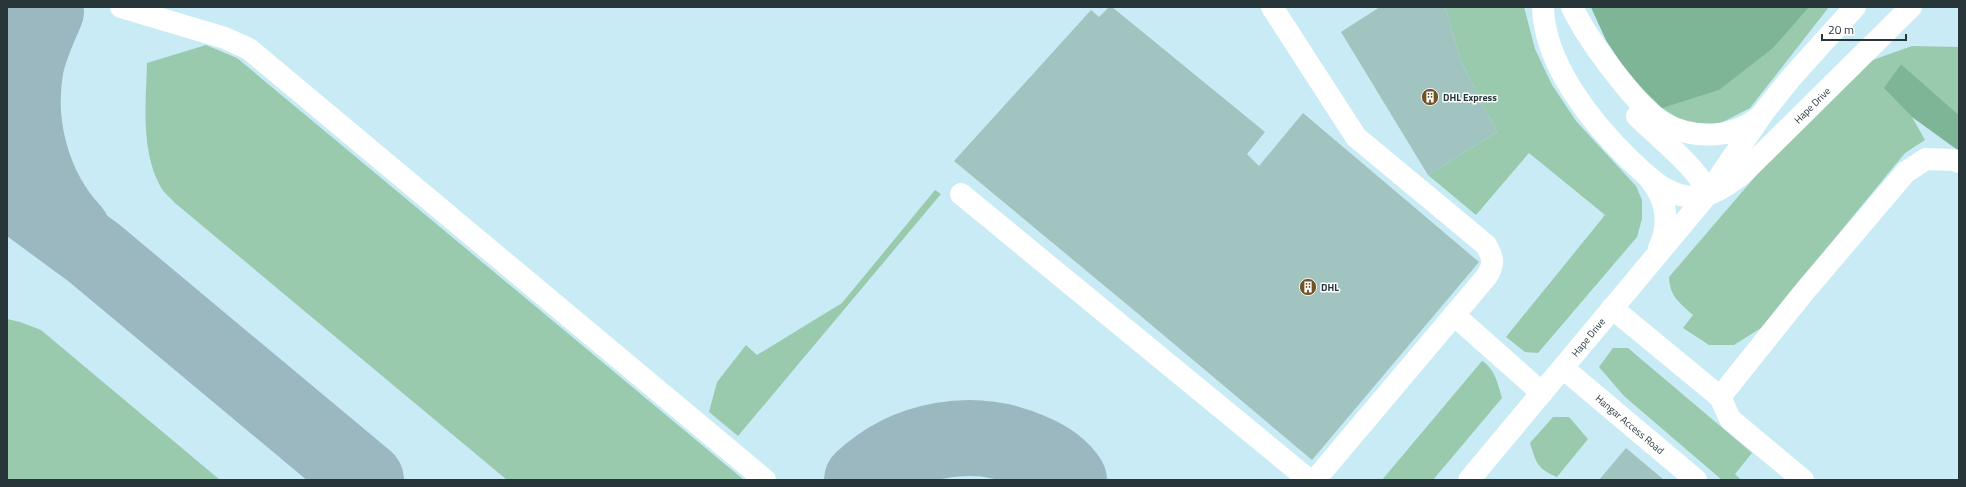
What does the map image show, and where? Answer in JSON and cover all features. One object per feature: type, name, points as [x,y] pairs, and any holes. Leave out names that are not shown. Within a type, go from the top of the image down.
[{"type":"street","points":[[121,7],[249,48],[765,480]]},
{"type":"street","points":[[1272,7],[1356,137],[1486,245],[1493,261],[1492,268],[1454,315],[1315,480]]},
{"type":"street","points":[[1543,7],[1548,37],[1556,58],[1570,86],[1590,117],[1656,187],[1665,208],[1665,232],[1656,254]]},
{"type":"street","points":[[1572,7],[1607,61],[1635,115],[1699,176],[1707,188],[1707,195],[1696,197],[1672,193],[1648,177]]},
{"type":"street","name":"Hape Drive","points":[[1469,480],[1656,254],[1707,195],[1763,113],[1790,79],[1855,7]]},
{"type":"street","name":"Hape Drive","points":[[1707,195],[1731,183],[1741,175],[1911,7]]},
{"type":"street","points":[[1607,61],[1636,97],[1664,123],[1677,129],[1702,135],[1729,133],[1755,121],[1763,113]]},
{"type":"street","points":[[1720,397],[1804,292],[1906,172],[1926,159],[1954,160],[1959,162]]},
{"type":"street","points":[[960,194],[1309,480]]},
{"type":"street","points":[[1612,308],[1720,397],[1730,419],[1803,480]]},
{"type":"street","points":[[1454,315],[1542,393]]},
{"type":"street","name":"Hangar Access Road","points":[[1563,368],[1696,480]]},
{"type":"green space","points":[[1445,7],[1524,7],[1535,49],[1552,85],[1576,121],[1636,186],[1642,200],[1642,219],[1637,237],[1538,353],[1525,352],[1506,337],[1605,215],[1529,153],[1476,215],[1428,175],[1497,132],[1461,61]]},
{"type":"green space","points":[[1591,7],[1829,7],[1750,108],[1719,124],[1689,125],[1662,108],[1634,82],[1606,40]]},
{"type":"green space","points":[[1591,7],[1809,7],[1773,48],[1719,90],[1662,108],[1628,74],[1606,40]]},
{"type":"green space","points":[[206,45],[237,58],[744,480],[507,480],[175,203],[163,191],[155,175],[147,143],[147,63]]},
{"type":"green space","points":[[1912,46],[1959,47],[1959,115],[1901,64],[1885,88],[1912,117],[1925,140],[1905,153],[1761,328],[1734,345],[1709,345],[1683,328],[1693,315],[1676,299],[1671,290],[1669,277],[1828,92],[1867,62]]},
{"type":"green space","points":[[1901,64],[1959,115],[1959,151],[1912,117],[1884,88]]},
{"type":"green space","points":[[935,190],[941,194],[738,436],[709,412],[717,382],[746,345],[757,355],[842,303]]},
{"type":"green space","points":[[7,319],[41,330],[220,480],[7,480]]},
{"type":"green space","points":[[1613,348],[1628,348],[1752,453],[1735,474],[1741,480],[1722,480],[1624,396],[1599,367]]},
{"type":"green space","points":[[1482,361],[1493,373],[1502,398],[1433,480],[1382,480]]},
{"type":"green space","points":[[1553,417],[1569,417],[1588,439],[1557,477],[1541,468],[1536,460],[1530,443]]},
{"type":"building","points":[[1109,7],[1112,7],[1265,132],[1247,154],[1259,166],[1303,113],[1479,262],[1312,460],[954,161],[1091,10],[1099,17]]},
{"type":"building","name":"DHL Express","points":[[1380,7],[1445,7],[1461,61],[1497,132],[1428,175],[1341,32]]},
{"type":"building","points":[[1626,448],[1664,480],[1599,480]]},
{"type":"taxiway","points":[[41,7],[46,11],[37,31],[26,65],[23,87],[25,132],[37,175],[47,196],[59,215],[73,232]]},
{"type":"taxiway","points":[[7,189],[94,253],[366,480]]},
{"type":"taxiway","points":[[862,480],[899,454],[942,440],[964,438],[986,439],[1009,443],[1030,451],[1052,462],[1069,480]]},
{"type":"place","name":"DHL Express","points":[[1430,97]]},
{"type":"place","name":"DHL","points":[[1308,287]]}]
